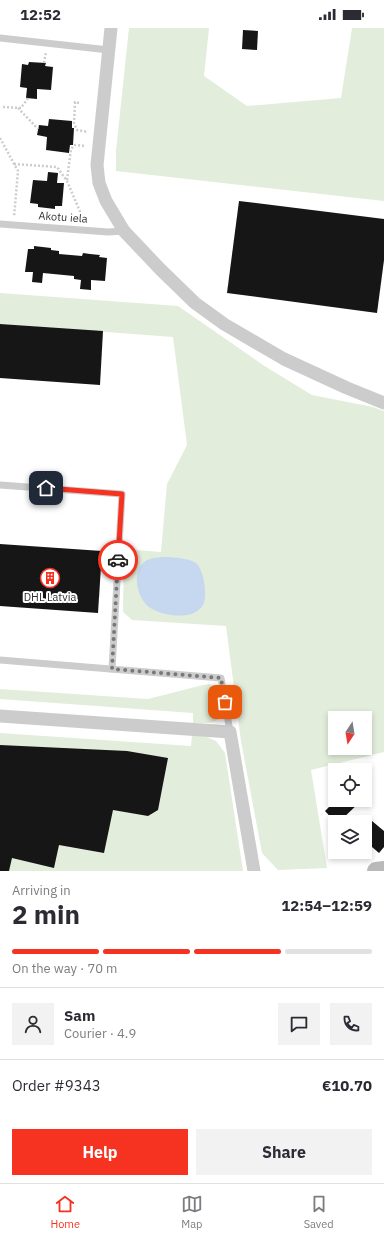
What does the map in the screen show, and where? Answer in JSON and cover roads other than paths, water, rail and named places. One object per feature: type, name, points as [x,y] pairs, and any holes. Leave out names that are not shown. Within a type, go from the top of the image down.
[{"type":"street","points":[[111,28],[97,165],[99,183],[106,201],[124,231],[195,303],[224,324],[284,358],[347,388],[384,403]]},
{"type":"street","points":[[0,716],[230,732],[254,871]]},
{"type":"street","points":[[376,871],[384,870]]},
{"type":"lane","points":[[0,38],[109,50]]},
{"type":"lane","name":"Akotu iela","points":[[0,224],[108,232],[124,231]]},
{"type":"lane","points":[[0,485],[122,494],[112,669]]},
{"type":"lane","points":[[0,660],[221,678],[230,732]]},
{"type":"water","points":[[168,557],[194,562],[202,572],[205,597],[202,606],[194,613],[181,616],[158,612],[149,607],[141,597],[137,584],[137,576],[138,570],[142,564],[152,558]]},
{"type":"place","name":"DHL Latvia","points":[[50,578]]}]
